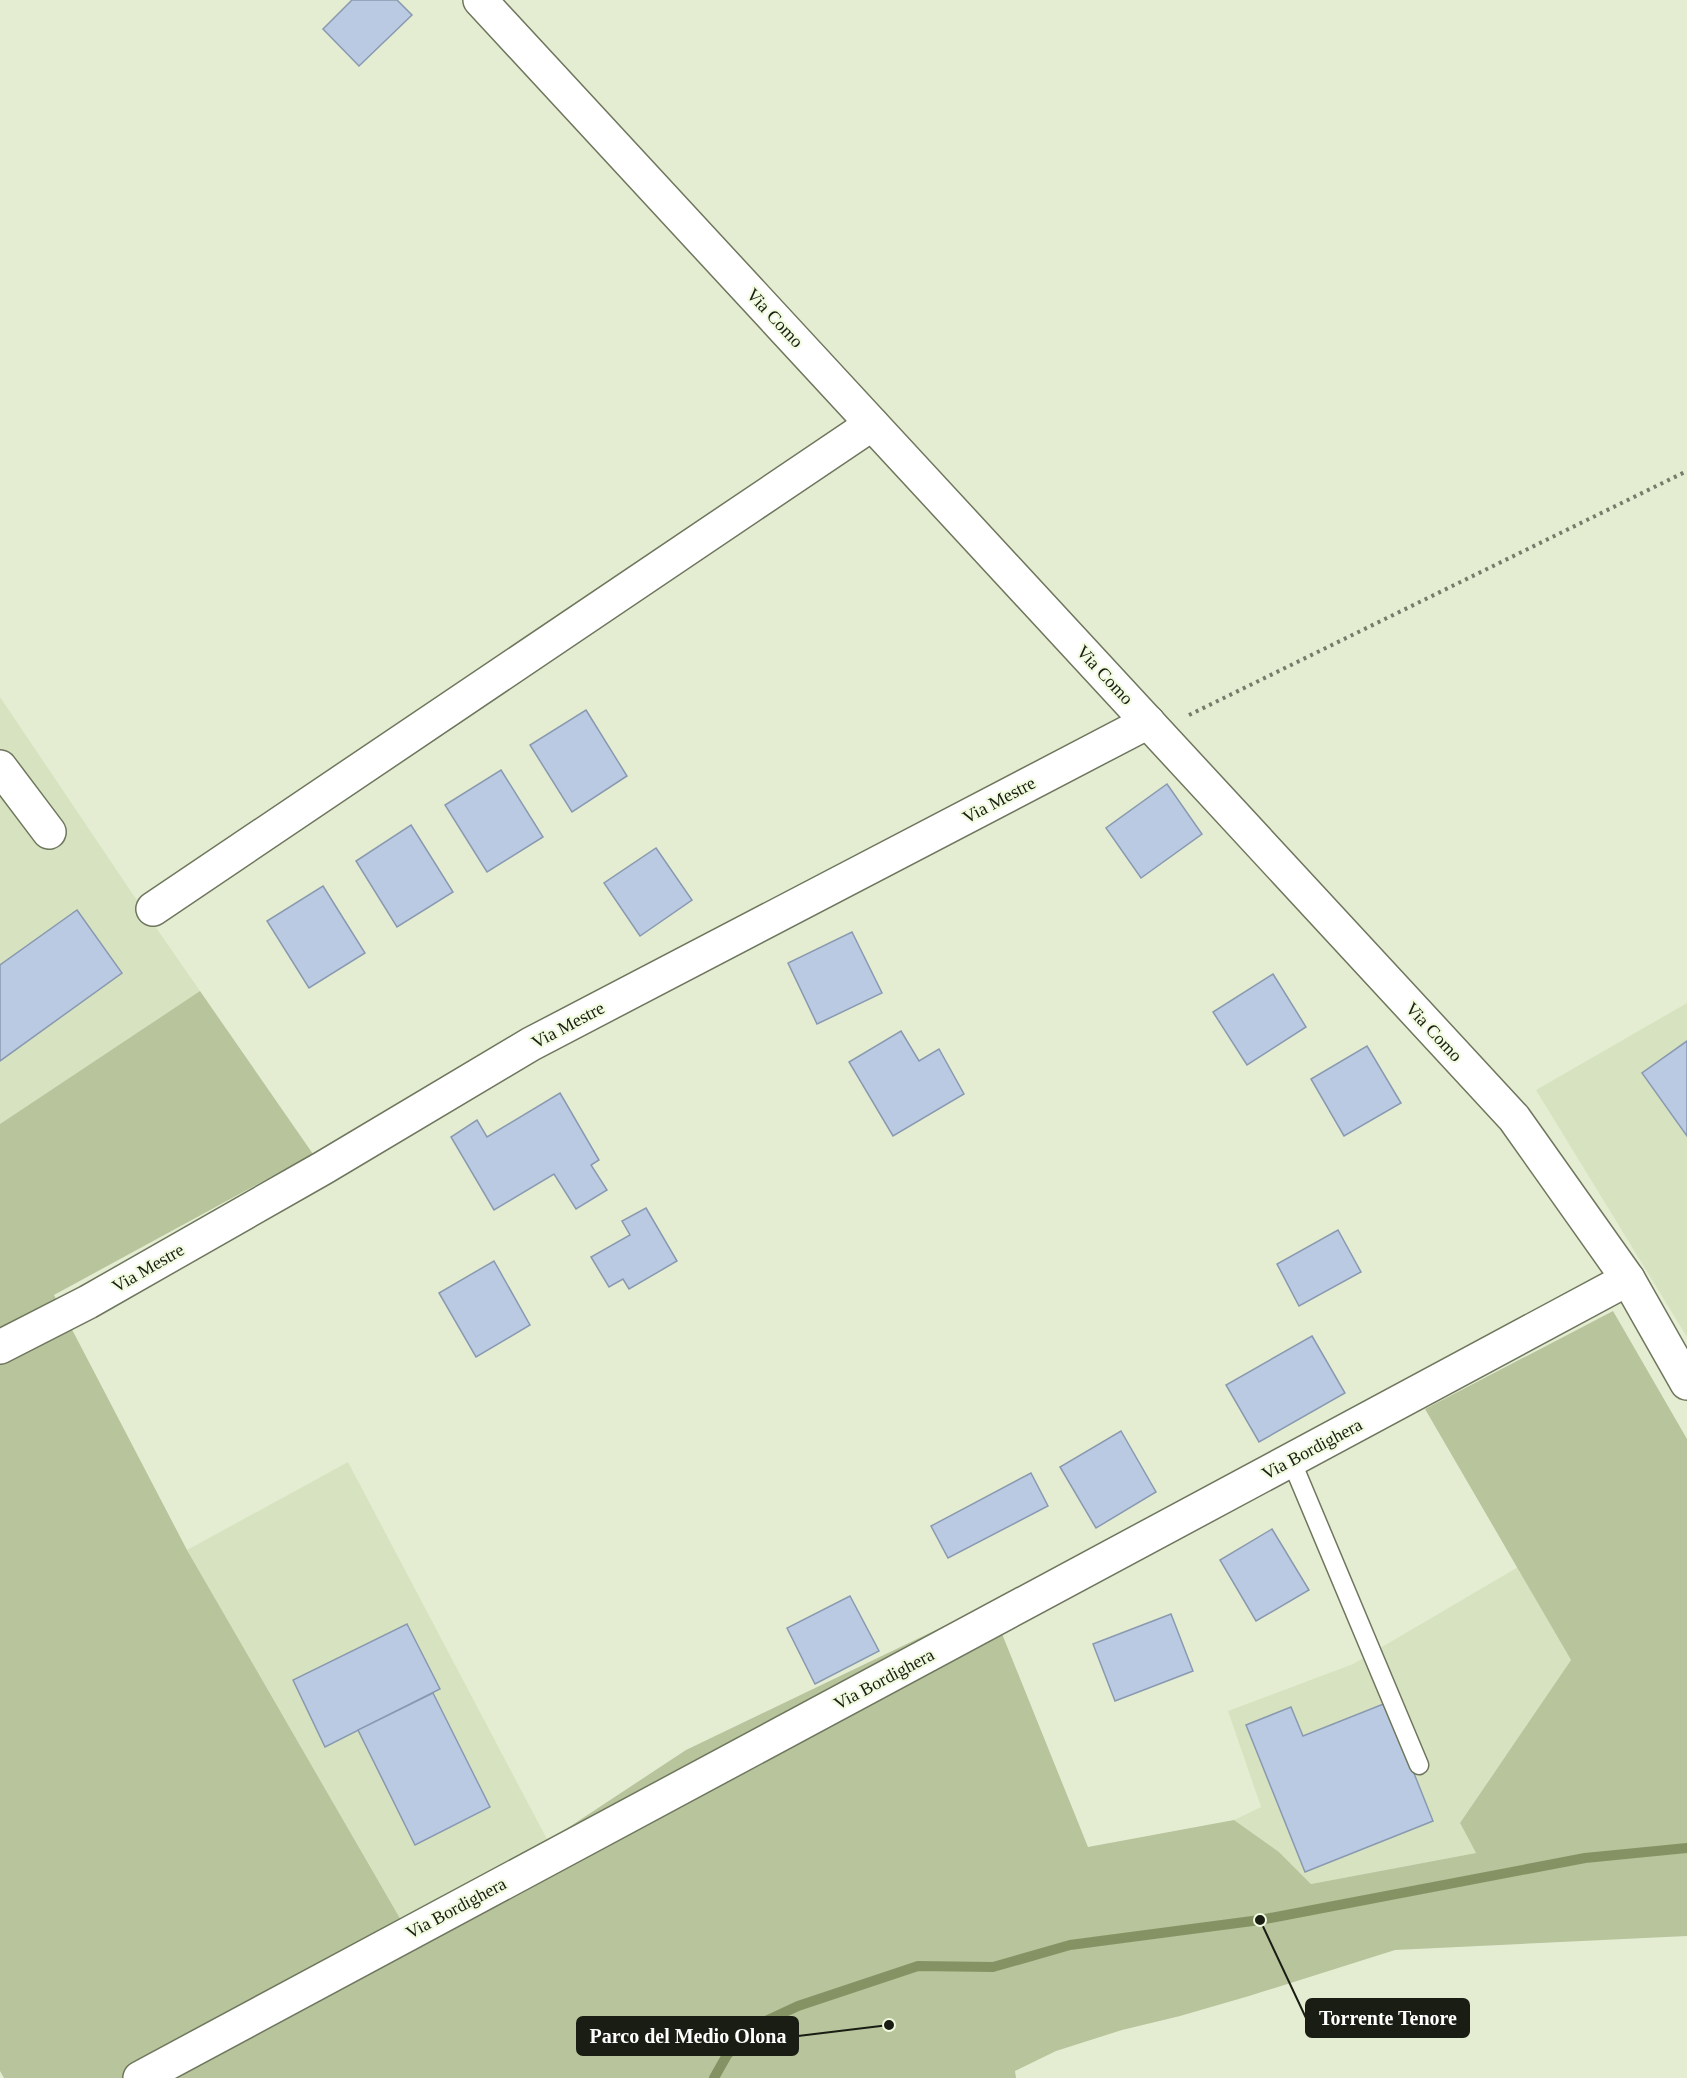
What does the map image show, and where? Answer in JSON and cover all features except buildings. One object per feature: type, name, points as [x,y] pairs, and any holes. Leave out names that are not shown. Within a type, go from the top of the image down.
[{"type":"street","name":"Via Como","points":[[480,0],[1514,1118],[1628,1279],[1687,1383]]},
{"type":"street","points":[[153,909],[872,424]]},
{"type":"street","name":"Via Mestre","points":[[0,1347],[88,1302],[323,1168],[531,1044],[1152,727]]},
{"type":"street","points":[[0,767],[49,832]]},
{"type":"street","name":"Via Bordighera","points":[[140,2078],[1628,1279]]},
{"type":"lane","points":[[1291,1460],[1419,1765]]},
{"type":"path","points":[[1152,727],[1687,471]]},
{"type":"shaded area","points":[[0,697],[200,991],[0,1124]]},
{"type":"shaded area","points":[[200,991],[313,1154],[54,1295],[187,1550],[405,1927],[548,1841],[686,1750],[990,1604],[1088,1847],[1234,1820],[1279,1852],[1311,1884],[1476,1853],[1460,1823],[1571,1660],[1425,1409],[1613,1311],[1687,1439],[1687,1936],[1395,1950],[1249,1996],[1122,2030],[1056,2051],[1015,2071],[1016,2078],[4,2078],[0,2071],[0,1124]]},
{"type":"shaded area","points":[[1687,1003],[1687,1337],[1536,1090]]},
{"type":"shaded area","points":[[348,1462],[548,1841],[405,1927],[187,1550]]},
{"type":"shaded area","points":[[1518,1567],[1571,1660],[1460,1823],[1476,1853],[1311,1884],[1279,1852],[1234,1820],[1261,1807],[1228,1711],[1353,1664]]},
{"type":"waterway","points":[[714,2078],[727,2055],[755,2026],[798,2006],[918,1966],[993,1967],[1070,1945],[1260,1920],[1585,1858],[1687,1848]]},
{"type":"place","name":"Torrente Tenore","points":[[1260,1920]]},
{"type":"place","name":"Parco del Medio Olona","points":[[889,2025]]}]
